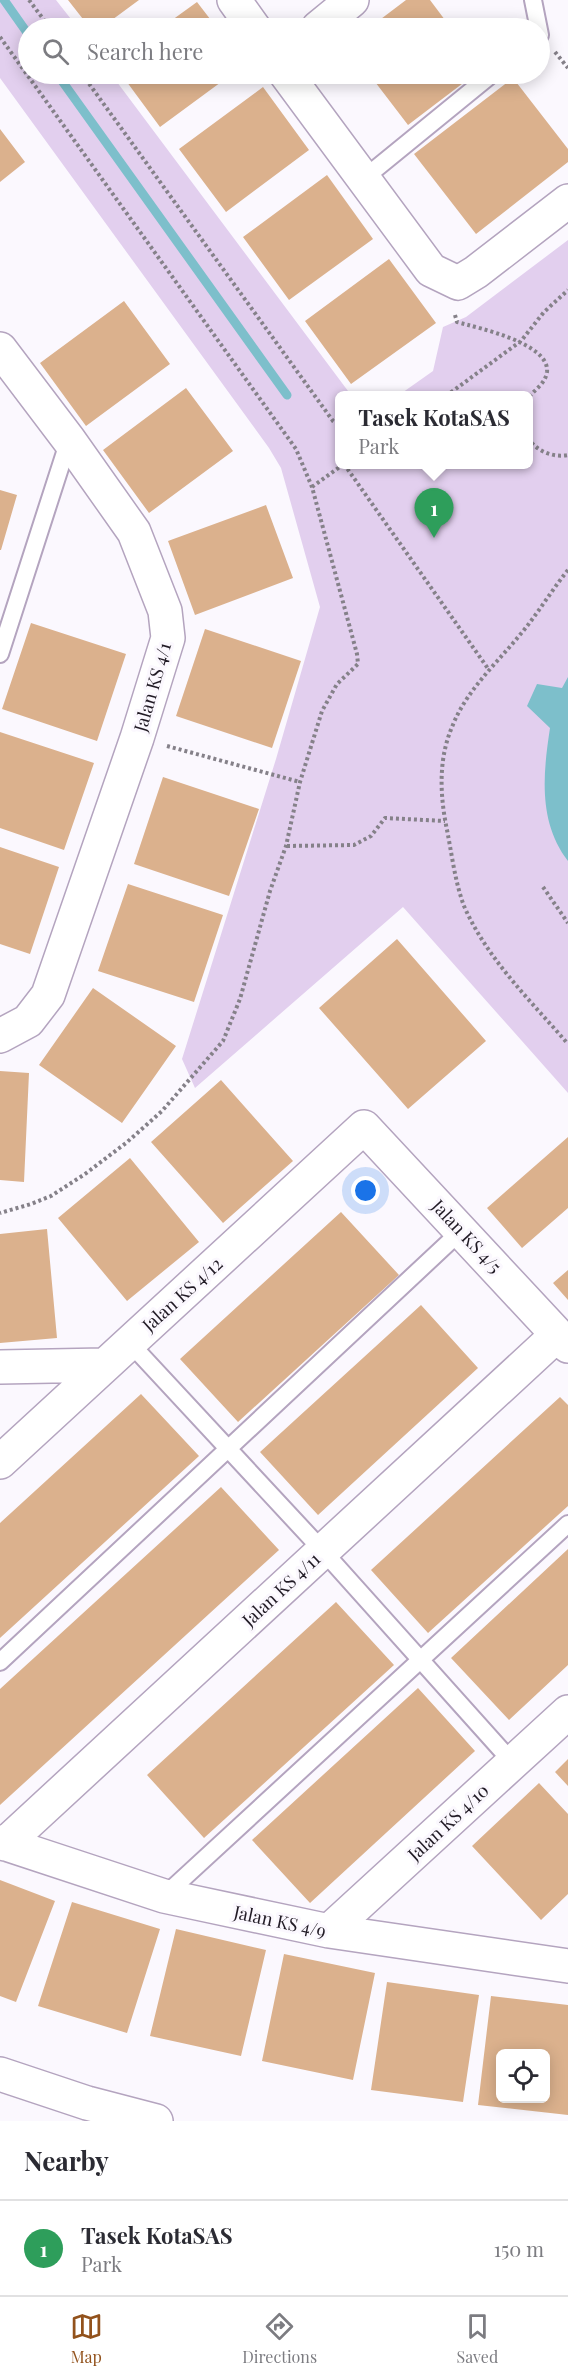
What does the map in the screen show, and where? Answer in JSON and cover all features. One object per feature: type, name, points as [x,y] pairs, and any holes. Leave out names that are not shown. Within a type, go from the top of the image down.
[{"type":"street","points":[[234,0],[247,18]]},
{"type":"street","points":[[330,18],[352,0]]},
{"type":"street","points":[[293,84],[362,180],[431,270],[458,283],[476,272],[568,201]]},
{"type":"street","name":"Jalan KS 4/1","points":[[0,349],[69,440],[134,532],[165,611],[168,638],[137,738],[48,995],[28,1021],[0,1036]]},
{"type":"street","name":"Jalan KS 4/5","points":[[364,1127],[563,1340]]},
{"type":"street","name":"Jalan KS 4/12","points":[[0,1462],[364,1127]]},
{"type":"street","name":"Jalan KS 4/11","points":[[2,1843],[323,1551],[563,1340]]},
{"type":"street","points":[[0,1367],[104,1365]]},
{"type":"street","name":"Jalan KS 4/10","points":[[329,1931],[568,1712]]},
{"type":"street","name":"Jalan KS 4/9","points":[[2,1843],[164,1896],[329,1931],[568,1966]]},
{"type":"street","points":[[0,2074],[87,2103],[156,2121]]},
{"type":"lane","points":[[534,0],[537,18]]},
{"type":"lane","points":[[362,180],[480,84]]},
{"type":"lane","points":[[0,654],[69,440]]},
{"type":"lane","points":[[0,1662],[462,1230]]},
{"type":"lane","points":[[129,1342],[323,1551],[513,1763]]},
{"type":"lane","points":[[164,1896],[568,1524]]},
{"type":"path","points":[[29,0],[42,18]]},
{"type":"path","points":[[0,38],[18,63]]},
{"type":"path","points":[[0,1213],[51,1196],[126,1143],[162,1111],[223,1041],[240,999],[270,891],[286,846],[300,782],[322,711],[337,684],[358,664],[312,487],[296,449],[33,84]]},
{"type":"path","points":[[89,84],[335,423]]},
{"type":"path","points":[[458,283],[451,303],[457,322],[521,341],[542,359],[547,371],[541,387],[533,394]]},
{"type":"path","points":[[453,391],[521,341],[544,312],[568,290]]},
{"type":"path","points":[[533,443],[539,450],[550,454],[568,455]]},
{"type":"path","points":[[312,487],[338,469]]},
{"type":"path","points":[[347,469],[489,670]]},
{"type":"path","points":[[568,570],[467,699],[446,741],[442,778],[445,821],[459,889],[473,923],[502,967],[568,1044]]},
{"type":"path","points":[[137,738],[300,782]]},
{"type":"path","points":[[286,846],[354,845],[371,836],[385,818],[445,821]]},
{"type":"path","points":[[543,887],[568,923]]},
{"type":"shaded area","points":[[0,0],[56,0],[70,18],[18,18],[18,84],[118,84],[348,391],[335,391],[335,469],[533,469],[533,391],[405,391],[433,371],[443,327],[466,317],[568,240],[568,1093],[403,907],[195,1088],[182,1059],[276,759],[320,607],[281,468],[269,448],[0,78]]},
{"type":"water","points":[[568,677],[568,861],[558,846],[547,814],[545,780],[550,728],[527,706],[537,684],[562,688]]},
{"type":"building","points":[[68,0],[139,0],[115,18],[82,18]]},
{"type":"building","points":[[406,0],[430,0],[444,18],[382,18]]},
{"type":"building","points":[[197,2],[209,18],[175,18]]},
{"type":"building","points":[[128,84],[218,84],[160,127]]},
{"type":"building","points":[[377,84],[462,84],[408,125]]},
{"type":"building","points":[[505,84],[518,84],[568,149],[568,162],[476,234],[414,154]]},
{"type":"building","points":[[263,87],[309,150],[226,212],[179,149]]},
{"type":"building","points":[[0,129],[25,162],[0,182]]},
{"type":"building","points":[[327,175],[373,239],[289,300],[243,237]]},
{"type":"building","points":[[389,259],[436,323],[351,384],[305,321]]},
{"type":"building","points":[[124,301],[170,364],[86,426],[40,363]]},
{"type":"building","points":[[186,388],[233,451],[149,513],[103,450]]},
{"type":"building","points":[[0,490],[17,495],[1,550],[0,550]]},
{"type":"building","points":[[266,505],[293,578],[195,615],[168,541]]},
{"type":"building","points":[[31,623],[126,654],[97,741],[2,709]]},
{"type":"building","points":[[205,629],[301,661],[272,748],[176,716]]},
{"type":"building","points":[[0,732],[94,763],[64,850],[0,828]]},
{"type":"building","points":[[163,777],[259,809],[229,896],[134,864]]},
{"type":"building","points":[[0,847],[59,867],[30,954],[0,944]]},
{"type":"building","points":[[128,884],[223,915],[194,1002],[98,971]]},
{"type":"building","points":[[397,939],[486,1041],[408,1109],[319,1008]]},
{"type":"building","points":[[93,988],[176,1046],[122,1123],[39,1065]]},
{"type":"building","points":[[0,1071],[29,1073],[24,1182],[0,1180]]},
{"type":"building","points":[[221,1080],[293,1161],[223,1223],[151,1142]]},
{"type":"building","points":[[568,1137],[568,1208],[522,1248],[487,1208]]},
{"type":"building","points":[[130,1158],[199,1242],[127,1301],[58,1218]]},
{"type":"building","points":[[341,1212],[399,1275],[238,1422],[180,1359]]},
{"type":"building","points":[[47,1229],[57,1338],[0,1343],[0,1234]]},
{"type":"building","points":[[568,1270],[568,1300],[553,1283]]},
{"type":"building","points":[[421,1305],[478,1368],[318,1515],[260,1452]]},
{"type":"building","points":[[141,1394],[199,1456],[0,1638],[0,1523]]},
{"type":"building","points":[[560,1397],[568,1405],[568,1506],[428,1633],[371,1570]]},
{"type":"building","points":[[221,1487],[279,1550],[0,1805],[0,1689]]},
{"type":"building","points":[[568,1549],[568,1665],[509,1720],[451,1658]]},
{"type":"building","points":[[336,1602],[394,1665],[204,1838],[147,1775]]},
{"type":"building","points":[[418,1688],[475,1751],[310,1903],[252,1840]]},
{"type":"building","points":[[568,1759],[568,1786],[555,1772]]},
{"type":"building","points":[[539,1783],[568,1814],[568,1894],[541,1920],[472,1846]]},
{"type":"building","points":[[0,1880],[55,1901],[16,2002],[0,1996]]},
{"type":"building","points":[[72,1902],[160,1929],[127,2033],[38,2006]]},
{"type":"building","points":[[176,1929],[266,1950],[241,2056],[150,2036]]},
{"type":"building","points":[[284,1954],[375,1973],[353,2080],[262,2061]]},
{"type":"building","points":[[387,1982],[479,1995],[463,2102],[371,2090]]},
{"type":"building","points":[[491,1996],[568,2005],[568,2115],[478,2105]]},
{"type":"waterway","points":[[4,0],[18,20]]},
{"type":"waterway","points":[[64,84],[287,395]]},
{"type":"place","name":"Tasek KotaSAS","points":[[434,538]]}]
